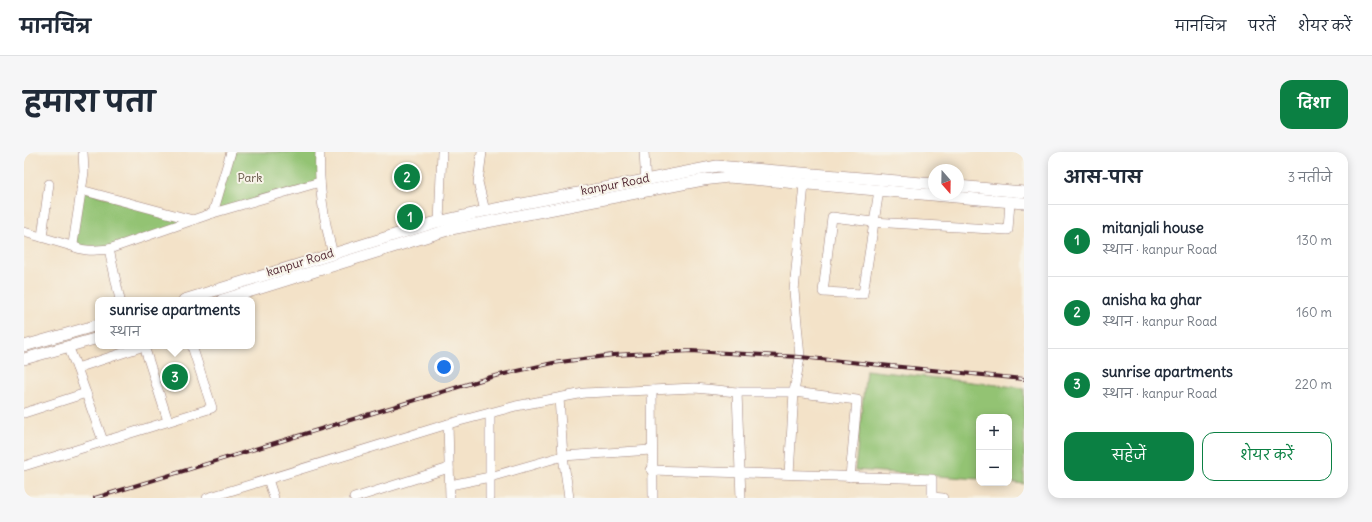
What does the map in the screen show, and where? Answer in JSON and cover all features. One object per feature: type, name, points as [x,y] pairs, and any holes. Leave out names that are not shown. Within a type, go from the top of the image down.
[{"type":"street","points":[[75,247],[73,244],[84,172],[83,152]]},
{"type":"street","points":[[213,214],[232,152]]},
{"type":"street","points":[[195,297],[328,260],[320,182],[320,152]]},
{"type":"street","points":[[439,222],[442,152]]},
{"type":"street","points":[[482,152],[478,182],[485,211]]},
{"type":"street","points":[[644,152],[646,185]]},
{"type":"street","points":[[373,248],[439,222],[485,211],[646,185],[717,166],[928,183]]},
{"type":"street","name":"kanpur Road","points":[[230,297],[328,260],[451,229],[646,185],[728,177],[1024,202]]},
{"type":"street","points":[[896,192],[899,180]]},
{"type":"street","points":[[24,232],[88,251],[109,249],[193,220],[320,182]]},
{"type":"street","points":[[42,237],[49,184]]},
{"type":"street","points":[[789,474],[794,392],[800,357],[794,291],[804,184]]},
{"type":"street","points":[[964,187],[1024,192]]},
{"type":"street","points":[[81,190],[193,220]]},
{"type":"street","points":[[879,190],[873,222],[863,294],[823,292],[832,217],[873,222],[1008,230],[1010,201]]},
{"type":"street","points":[[109,249],[119,297]]},
{"type":"street","points":[[24,346],[95,326]]},
{"type":"street","points":[[24,359],[95,339]]},
{"type":"street","points":[[68,346],[103,441]]},
{"type":"street","points":[[77,368],[135,349]]},
{"type":"street","points":[[145,349],[168,421]]},
{"type":"street","points":[[24,466],[212,408],[193,349]]},
{"type":"street","points":[[206,498],[448,424],[516,406],[584,393],[695,388],[737,392],[794,392],[857,400],[850,476]]},
{"type":"street","points":[[652,390],[651,470],[653,498]]},
{"type":"street","points":[[737,392],[741,498]]},
{"type":"street","points":[[24,414],[86,393]]},
{"type":"street","points":[[559,398],[563,456],[569,498]]},
{"type":"street","points":[[490,413],[490,498]]},
{"type":"street","points":[[448,424],[450,498]]},
{"type":"street","points":[[450,485],[490,477],[563,456],[651,450]]},
{"type":"street","points":[[354,498],[449,468]]},
{"type":"street","points":[[651,470],[932,479],[932,497],[943,498]]},
{"type":"street","points":[[268,479],[274,498]]},
{"type":"green space","name":"Park","points":[[231,152],[320,152],[320,182],[213,213]]},
{"type":"green space","points":[[81,190],[187,222],[109,249],[75,247]]},
{"type":"green space","points":[[866,370],[1024,388],[1024,484],[1012,482],[1012,414],[976,414],[976,479],[855,470]]},
{"type":"railway","points":[[95,498],[491,377],[553,363],[613,355],[691,351],[800,357],[1024,379]]},
{"type":"place","name":"anisha ka ghar","points":[[407,177]]},
{"type":"place","name":"mitanjali house","points":[[410,217]]},
{"type":"place","name":"sunrise apartments","points":[[175,377]]}]
